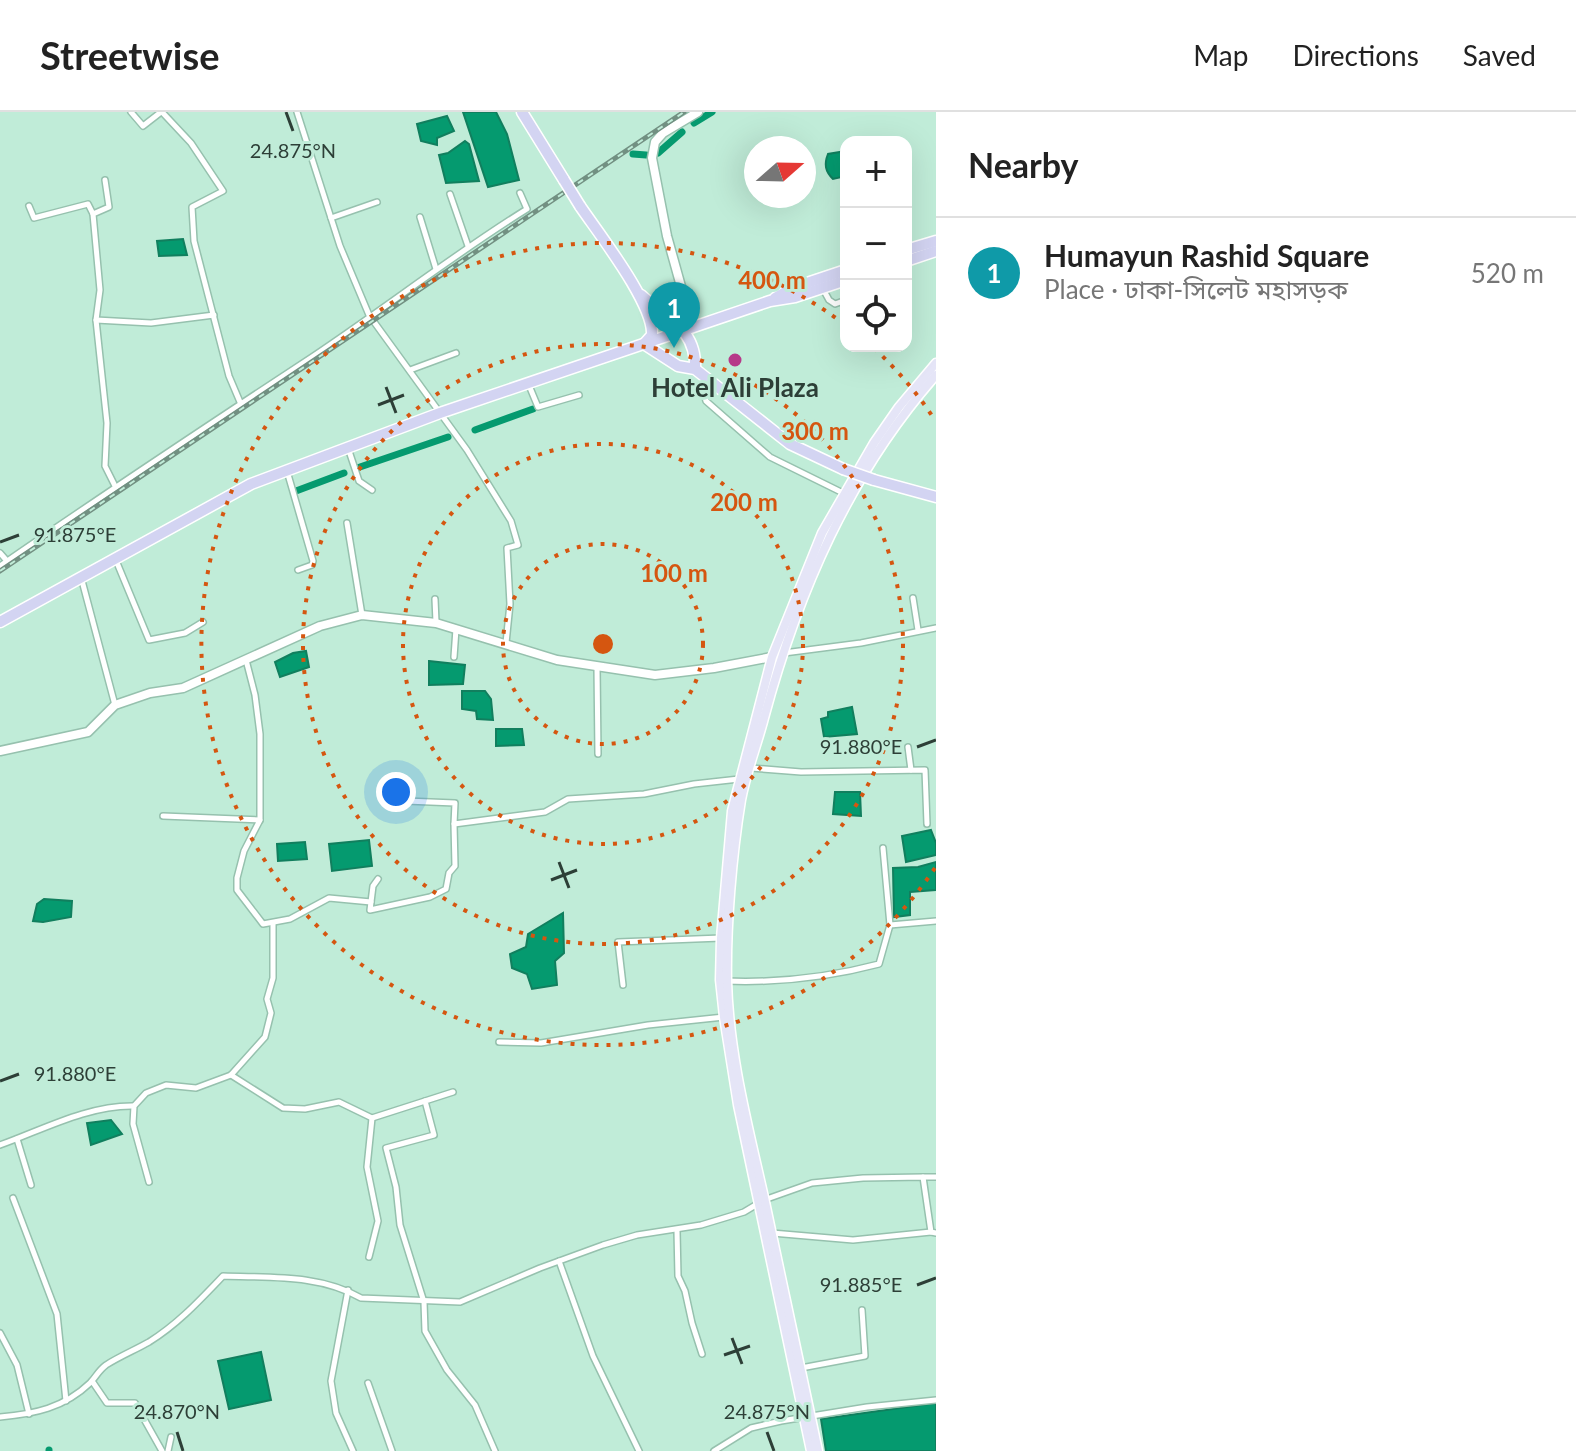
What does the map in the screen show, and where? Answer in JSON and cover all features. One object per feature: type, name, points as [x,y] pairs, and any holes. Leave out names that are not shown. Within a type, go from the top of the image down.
[{"type":"highway","points":[[522,112],[635,289],[653,330],[644,344]]},
{"type":"highway","points":[[912,248],[936,241]]},
{"type":"highway","points":[[912,259],[936,251]]},
{"type":"highway","points":[[770,301],[792,288],[840,272]]},
{"type":"highway","points":[[0,622],[251,484],[528,382],[770,301],[795,297],[840,282]]},
{"type":"highway","points":[[635,289],[663,316],[688,328],[696,355],[695,369]]},
{"type":"highway","points":[[644,344],[678,366],[695,369],[790,444],[843,469],[936,497]]},
{"type":"main road","points":[[797,1369],[771,1233],[762,1203],[724,980],[721,938],[732,811],[772,657],[812,556],[843,493],[899,407],[936,363]]},
{"type":"main road","points":[[818,1451],[730,1064],[724,1017],[724,980],[734,864],[742,798],[783,654],[808,581],[871,460],[898,420],[936,375]]},
{"type":"main road","points":[[808,1417],[811,1451]]},
{"type":"street","points":[[131,112],[143,126],[162,112],[191,143],[223,191],[192,207],[194,241],[229,376],[240,402]]},
{"type":"street","points":[[297,112],[331,218],[369,315],[467,450],[511,521],[518,545],[507,548],[510,604],[506,643]]},
{"type":"street","points":[[688,328],[652,158],[655,142],[663,133],[698,112]]},
{"type":"street","points":[[93,214],[109,207],[105,180]]},
{"type":"street","points":[[0,566],[314,355],[468,246],[527,209],[520,193]]},
{"type":"street","points":[[450,194],[468,246]]},
{"type":"street","points":[[331,218],[377,202]]},
{"type":"street","points":[[29,206],[34,218],[88,204],[93,214],[100,290],[96,320],[107,423],[105,466],[115,486]]},
{"type":"street","points":[[420,217],[436,269]]},
{"type":"street","points":[[822,288],[829,300],[835,304],[840,302]]},
{"type":"street","points":[[96,320],[151,323],[214,315]]},
{"type":"street","points":[[410,370],[456,353]]},
{"type":"street","points":[[705,379],[703,390],[706,401],[770,457],[843,493]]},
{"type":"street","points":[[528,382],[538,407],[579,395]]},
{"type":"street","points":[[348,447],[359,481],[372,490]]},
{"type":"street","points":[[287,470],[313,561],[312,565],[298,570]]},
{"type":"street","points":[[347,523],[362,615]]},
{"type":"street","points":[[0,553],[7,561]]},
{"type":"street","points":[[115,557],[149,640],[185,633],[203,622]]},
{"type":"street","points":[[81,576],[115,705]]},
{"type":"street","points":[[913,598],[918,630]]},
{"type":"street","points":[[435,599],[436,623]]},
{"type":"street","points":[[0,751],[88,732],[115,705],[150,693],[183,688],[320,626],[362,615],[436,623],[557,660],[655,675],[714,668],[936,628]]},
{"type":"street","points":[[454,657],[457,628]]},
{"type":"street","points":[[245,659],[255,695],[260,734],[260,820],[244,851],[237,890],[263,924],[290,919],[329,898],[371,902]]},
{"type":"street","points":[[597,667],[598,754]]},
{"type":"street","points":[[908,747],[911,770]]},
{"type":"street","points":[[751,768],[801,772],[927,772],[927,824]]},
{"type":"street","points":[[454,824],[545,812],[568,799],[644,794],[739,779]]},
{"type":"street","points":[[378,879],[373,886],[370,910],[430,897],[446,889],[449,873],[455,866],[455,803],[406,801]]},
{"type":"street","points":[[163,816],[260,820]]},
{"type":"street","points":[[724,980],[759,982],[819,976],[879,964],[890,925],[883,848]]},
{"type":"street","points":[[890,925],[936,921]]},
{"type":"street","points":[[149,1182],[133,1124],[134,1106],[146,1093],[166,1085],[196,1088],[231,1075],[265,1037],[271,1013],[267,999],[273,978],[273,923]]},
{"type":"street","points":[[623,985],[618,942],[721,938]]},
{"type":"street","points":[[499,1042],[541,1043],[648,1025],[724,1017]]},
{"type":"street","points":[[231,1075],[283,1108],[305,1109],[339,1102],[372,1118],[453,1092]]},
{"type":"street","points":[[425,1101],[434,1135],[386,1148],[396,1187],[400,1225],[424,1302],[425,1331],[447,1370],[475,1405],[495,1451]]},
{"type":"street","points":[[0,1145],[115,1106],[134,1106]]},
{"type":"street","points":[[369,1257],[378,1221],[367,1167],[372,1118]]},
{"type":"street","points":[[17,1139],[31,1185]]},
{"type":"street","points":[[771,1233],[853,1240],[933,1233],[923,1177]]},
{"type":"street","points":[[0,1417],[29,1414],[66,1402],[92,1381],[97,1372],[178,1322],[223,1276],[310,1279],[348,1290],[361,1298],[460,1302],[559,1261],[637,1235],[677,1231],[812,1183],[863,1178],[936,1177]]},
{"type":"street","points":[[13,1198],[57,1314],[66,1402]]},
{"type":"street","points":[[677,1231],[678,1276],[702,1354]]},
{"type":"street","points":[[559,1261],[593,1356],[639,1451]]},
{"type":"street","points":[[348,1290],[331,1381],[336,1413],[353,1451]]},
{"type":"street","points":[[797,1369],[865,1356],[862,1310]]},
{"type":"street","points":[[0,1333],[17,1365],[29,1414]]},
{"type":"street","points":[[92,1381],[107,1403],[135,1403],[165,1451]]},
{"type":"street","points":[[368,1383],[392,1451]]},
{"type":"street","points":[[714,1451],[751,1428],[867,1407],[936,1400]]},
{"type":"street","points":[[165,1451],[171,1437]]},
{"type":"shaded area","points":[[463,112],[496,112],[507,134],[519,180],[488,187]]},
{"type":"shaded area","points":[[447,116],[454,131],[437,138],[437,145],[421,141],[417,124]]},
{"type":"shaded area","points":[[465,141],[469,144],[479,181],[446,183],[439,155],[448,153]]},
{"type":"shaded area","points":[[840,152],[840,177],[833,179],[828,173],[828,154]]},
{"type":"shaded area","points":[[183,239],[187,255],[159,256],[157,241]]},
{"type":"shaded area","points":[[306,651],[309,667],[280,677],[275,662],[293,653]]},
{"type":"shaded area","points":[[429,661],[465,665],[463,684],[429,685]]},
{"type":"shaded area","points":[[462,691],[485,691],[491,699],[493,720],[477,719],[476,711],[462,709]]},
{"type":"shaded area","points":[[852,707],[857,734],[824,737],[821,719],[828,717],[828,712]]},
{"type":"shaded area","points":[[496,729],[522,729],[524,745],[496,746]]},
{"type":"shaded area","points":[[835,792],[860,792],[861,816],[833,814]]},
{"type":"shaded area","points":[[931,830],[936,855],[906,862],[902,836]]},
{"type":"shaded area","points":[[369,840],[372,866],[332,871],[329,844]]},
{"type":"shaded area","points":[[305,842],[307,859],[278,861],[277,844]]},
{"type":"shaded area","points":[[936,862],[936,890],[910,892],[910,915],[894,917],[893,868],[918,867]]},
{"type":"shaded area","points":[[44,899],[72,901],[71,917],[33,921],[37,904]]},
{"type":"shaded area","points":[[563,913],[564,953],[555,961],[557,985],[532,989],[527,974],[512,968],[510,954],[526,947],[528,934]]},
{"type":"shaded area","points":[[111,1120],[122,1134],[91,1145],[87,1123]]},
{"type":"shaded area","points":[[261,1352],[271,1400],[229,1409],[218,1361]]},
{"type":"shaded area","points":[[936,1403],[936,1451],[826,1451],[821,1419]]},
{"type":"waterway","points":[[694,123],[712,112]]},
{"type":"waterway","points":[[658,153],[682,132]]},
{"type":"waterway","points":[[633,154],[646,155]]},
{"type":"waterway","points":[[475,430],[533,409]]},
{"type":"waterway","points":[[357,468],[448,437]]},
{"type":"waterway","points":[[296,491],[344,473]]},
{"type":"railway","points":[[0,571],[684,112]]},
{"type":"place","name":"Humayun Rashid Square","points":[[674,348]]},
{"type":"place","name":"Hotel Ali Plaza","points":[[735,360]]}]
